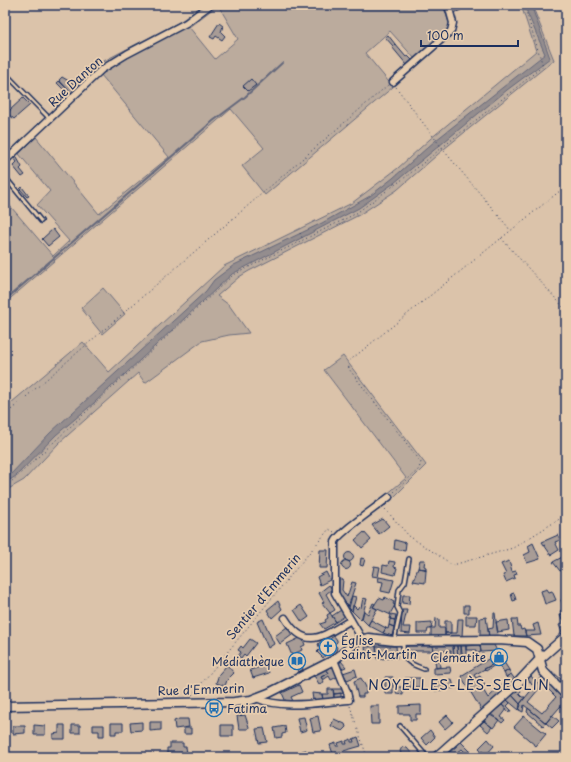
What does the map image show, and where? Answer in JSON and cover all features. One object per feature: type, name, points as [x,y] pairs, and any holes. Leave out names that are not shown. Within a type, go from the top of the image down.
[{"type":"main road","points":[[436,757],[514,687],[540,659],[566,636]]},
{"type":"main road","name":"Rue d'Emmerin","points":[[5,706],[234,702],[256,698],[334,660],[362,639]]},
{"type":"main road","points":[[362,639],[402,641],[494,640],[524,642],[534,647],[540,659],[543,671],[566,695]]},
{"type":"street","name":"Rue Danton","points":[[5,161],[105,67],[182,26],[210,5]]},
{"type":"street","points":[[392,82],[451,31],[453,23],[448,5]]},
{"type":"street","points":[[362,639],[335,593],[334,545],[339,536],[389,497]]},
{"type":"street","points":[[285,618],[296,633],[311,639],[318,638],[351,620]]},
{"type":"street","points":[[256,698],[268,703],[281,704],[348,700],[347,692],[334,660]]},
{"type":"lane","points":[[5,73],[50,119]]},
{"type":"lane","points":[[5,177],[41,221]]},
{"type":"lane","points":[[394,640],[400,613],[397,607],[399,590],[405,582],[409,559]]},
{"type":"lane","points":[[402,641],[403,653],[407,661],[424,669]]},
{"type":"lane","points":[[400,726],[427,757]]},
{"type":"path","points":[[5,485],[16,477],[233,275],[355,214],[406,176],[543,66],[524,5]]},
{"type":"path","points":[[5,415],[392,82],[510,231]]},
{"type":"path","points":[[389,497],[419,469],[422,462],[349,369],[348,362],[566,186]]},
{"type":"path","points":[[300,233],[303,240]]},
{"type":"path","points":[[500,238],[566,310]]},
{"type":"path","points":[[381,504],[409,536],[453,565],[513,548],[566,515]]},
{"type":"path","name":"Sentier d'Emmerin","points":[[189,703],[189,698],[329,529],[339,536]]},
{"type":"path","points":[[348,700],[367,757]]},
{"type":"shaded area","points":[[203,5],[218,5],[443,5],[450,26],[447,31],[415,59],[390,31],[365,53],[393,87],[265,195],[242,166],[264,148],[231,109],[5,303],[5,200],[53,256],[69,241],[37,205],[50,191],[19,154],[36,137],[99,214],[169,157],[101,75],[98,64],[181,21]],"holes":[[[218,5],[238,39],[215,59],[189,27]]]},
{"type":"shaded area","points":[[521,5],[532,5],[554,60],[444,149],[397,190],[359,215],[249,271],[239,277],[217,296],[229,305],[249,333],[229,335],[202,341],[145,383],[138,373],[59,443],[24,480],[5,491],[5,408],[83,342],[109,372],[224,266],[352,203],[398,168],[430,139],[536,51]]},
{"type":"shaded area","points":[[526,5],[531,5],[550,58],[507,90],[394,183],[359,208],[232,274],[94,403],[56,435],[16,476],[5,483],[5,477],[10,475],[50,433],[206,291],[214,280],[234,265],[322,223],[370,196],[436,140],[545,54],[527,12]]},
{"type":"shaded area","points":[[103,288],[125,314],[102,334],[81,308]]},
{"type":"shaded area","points":[[343,356],[426,465],[385,506],[379,501],[406,478],[324,370]]},
{"type":"building","points":[[452,5],[459,5],[461,10],[454,13]]},
{"type":"building","points":[[219,23],[223,26],[221,32],[225,36],[222,40],[216,36],[214,39],[210,37]]},
{"type":"building","points":[[388,35],[395,44],[393,46],[385,37]]},
{"type":"building","points":[[395,44],[406,57],[408,56],[412,60],[407,65],[392,47]]},
{"type":"building","points":[[62,77],[74,84],[78,80],[81,84],[71,93],[59,80]]},
{"type":"building","points":[[251,79],[256,85],[248,91],[243,86]]},
{"type":"building","points":[[59,81],[71,93],[69,95],[57,83]]},
{"type":"building","points":[[23,98],[30,105],[14,119],[8,114],[10,110]]},
{"type":"building","points":[[16,156],[22,167],[20,169],[25,175],[22,177],[13,166],[17,162],[14,158]]},
{"type":"building","points":[[22,187],[29,196],[27,197],[20,189]]},
{"type":"building","points":[[53,229],[59,237],[48,246],[42,239]]},
{"type":"building","points":[[383,519],[389,526],[379,534],[372,525]]},
{"type":"building","points":[[364,532],[371,540],[362,548],[355,540]]},
{"type":"building","points":[[558,535],[560,540],[555,542],[559,550],[551,555],[542,542]]},
{"type":"building","points":[[395,540],[406,543],[405,551],[394,549]]},
{"type":"building","points":[[533,543],[540,559],[527,563],[524,555],[530,552],[528,546]]},
{"type":"building","points":[[320,550],[328,550],[327,568],[319,568]]},
{"type":"building","points":[[347,553],[351,553],[353,557],[351,561],[347,561],[345,559],[345,555]]},
{"type":"building","points":[[566,555],[566,569],[560,571],[553,562]]},
{"type":"building","points":[[361,558],[365,559],[363,566],[360,565]]},
{"type":"building","points":[[420,560],[425,560],[424,566],[426,567],[426,571],[425,569],[418,568]]},
{"type":"building","points":[[344,561],[348,561],[350,565],[348,569],[344,569],[342,567],[342,563]]},
{"type":"building","points":[[389,561],[395,562],[394,567],[397,568],[395,575],[382,572],[383,565],[388,566]]},
{"type":"building","points":[[509,561],[512,572],[516,571],[517,574],[514,575],[515,578],[506,582],[503,575],[506,574],[501,564]]},
{"type":"building","points":[[374,566],[380,567],[378,577],[372,576]]},
{"type":"building","points":[[418,568],[425,569],[426,571],[425,583],[413,581]]},
{"type":"building","points":[[326,572],[330,580],[320,585],[317,577]]},
{"type":"building","points":[[379,577],[394,580],[390,593],[381,591],[383,582],[378,581]]},
{"type":"building","points":[[339,578],[343,580],[342,590],[347,597],[352,582],[356,583],[348,607],[339,595]]},
{"type":"building","points":[[329,585],[332,589],[326,594],[335,610],[330,613],[322,603],[324,602],[319,593]]},
{"type":"building","points":[[547,589],[549,592],[552,591],[556,600],[545,604],[541,591]]},
{"type":"building","points":[[514,593],[516,600],[513,601],[511,594]]},
{"type":"building","points":[[403,595],[410,595],[409,604],[402,603]]},
{"type":"building","points":[[352,596],[356,597],[352,611],[349,608]]},
{"type":"building","points":[[385,597],[394,602],[393,604],[395,605],[390,614],[396,615],[395,620],[390,619],[391,615],[373,607],[379,598],[384,600]]},
{"type":"building","points":[[363,598],[367,599],[361,620],[352,611],[353,605],[357,609],[359,606],[361,608]]},
{"type":"building","points":[[566,598],[566,613],[564,614],[566,619],[566,630],[562,632],[559,625],[563,623],[560,615],[562,614],[560,611],[565,609],[561,600]]},
{"type":"building","points":[[278,601],[282,609],[272,618],[267,610]]},
{"type":"building","points":[[373,603],[375,604],[373,607],[377,609],[368,625],[362,619],[364,611],[368,614]]},
{"type":"building","points":[[301,605],[309,617],[302,622],[294,610]]},
{"type":"building","points":[[464,605],[469,605],[469,613],[464,613]]},
{"type":"building","points":[[341,610],[345,616],[336,622],[332,616]]},
{"type":"building","points":[[402,610],[407,610],[403,627],[411,627],[410,634],[401,633]]},
{"type":"building","points":[[330,613],[336,622],[324,629],[320,624],[326,622],[325,620],[328,618],[327,615]]},
{"type":"building","points":[[494,613],[498,637],[489,637],[488,629],[493,628]]},
{"type":"building","points":[[466,616],[477,616],[476,625],[466,625]]},
{"type":"building","points":[[486,617],[489,637],[480,637],[480,618]]},
{"type":"building","points":[[436,618],[439,619],[439,628],[445,628],[445,636],[431,637],[431,628],[435,628]]},
{"type":"building","points":[[263,619],[274,644],[268,648],[257,622]]},
{"type":"building","points":[[390,619],[395,620],[394,627],[389,625]]},
{"type":"building","points":[[458,619],[463,619],[462,637],[445,638],[445,633],[457,633]]},
{"type":"building","points":[[512,619],[517,619],[518,626],[520,626],[521,630],[524,629],[526,636],[514,636]]},
{"type":"building","points":[[371,620],[386,628],[383,633],[368,625]]},
{"type":"building","points":[[508,620],[509,630],[498,632],[496,622]]},
{"type":"building","points":[[445,621],[451,621],[451,633],[445,633]]},
{"type":"building","points":[[432,622],[431,629],[428,629],[427,633],[417,633],[417,623]]},
{"type":"building","points":[[538,623],[541,635],[526,636],[525,631],[535,631],[533,625]]},
{"type":"building","points":[[389,625],[394,627],[392,636],[383,633],[386,628],[388,629]]},
{"type":"building","points":[[287,627],[292,635],[280,644],[275,636]]},
{"type":"building","name":"Église Saint-Martin","points":[[334,636],[337,640],[334,645],[337,647],[336,651],[331,655],[328,652],[323,658],[317,652],[320,649],[318,644],[324,639],[327,643]]},
{"type":"building","name":"Médiathèque","points":[[302,637],[305,645],[301,647],[302,650],[296,653],[303,669],[299,672],[287,644]]},
{"type":"building","points":[[250,639],[256,643],[246,656],[244,654],[241,658],[238,656],[241,652],[238,650],[241,646],[243,648]]},
{"type":"building","points":[[480,645],[481,652],[476,654],[476,650],[466,650],[466,646]]},
{"type":"building","points":[[480,645],[494,645],[497,651],[481,652]]},
{"type":"building","points":[[376,646],[377,653],[366,655],[365,647]]},
{"type":"building","points":[[376,646],[396,646],[397,658],[377,659]]},
{"type":"building","points":[[407,646],[432,646],[433,651],[407,651]]},
{"type":"building","points":[[433,646],[453,646],[454,658],[450,659],[451,651],[438,651],[440,667],[436,668]]},
{"type":"building","points":[[453,646],[457,646],[458,657],[454,657]]},
{"type":"building","points":[[457,646],[461,646],[461,656],[458,657]]},
{"type":"building","points":[[461,646],[466,646],[466,657],[463,659]]},
{"type":"building","points":[[498,653],[509,670],[504,673],[497,662],[474,675],[476,678],[480,676],[482,679],[485,685],[482,688],[488,698],[508,679],[506,677],[511,674],[516,681],[482,711],[461,676]]},
{"type":"building","points":[[341,661],[346,667],[341,669],[339,664]]},
{"type":"building","points":[[497,662],[498,663],[486,671],[484,669]]},
{"type":"building","points":[[227,665],[234,673],[227,680],[225,686],[216,683],[219,674]]},
{"type":"building","points":[[266,665],[269,673],[253,678],[250,670]]},
{"type":"building","points":[[332,665],[339,676],[331,680],[329,676],[323,680],[321,677],[329,673],[326,669]]},
{"type":"building","points":[[450,667],[451,673],[434,674],[434,668]]},
{"type":"building","points":[[326,669],[329,673],[321,677],[324,682],[319,684],[313,676]]},
{"type":"building","points":[[355,669],[357,676],[347,680],[343,673]]},
{"type":"building","points":[[509,670],[511,674],[506,677],[504,673]]},
{"type":"building","points":[[553,672],[563,681],[566,679],[566,689],[552,676]]},
{"type":"building","points":[[531,676],[536,682],[532,685],[528,679]]},
{"type":"building","points":[[385,677],[393,677],[393,694],[385,694]]},
{"type":"building","points":[[542,677],[566,700],[546,723],[524,705],[523,712],[519,710],[520,704]],"holes":[[[543,684],[556,697],[542,713],[528,702]]]},
{"type":"building","points":[[361,678],[366,687],[366,694],[363,694],[363,697],[358,697],[354,681]]},
{"type":"building","points":[[405,678],[420,678],[420,687],[405,687]]},
{"type":"building","points":[[452,679],[454,688],[435,691],[434,682]]},
{"type":"building","points":[[299,685],[302,692],[291,697],[293,701],[286,702],[282,693]]},
{"type":"building","points":[[397,687],[403,687],[403,695],[396,694]]},
{"type":"building","points":[[328,689],[333,689],[334,699],[323,700],[322,694],[328,694]]},
{"type":"building","points":[[333,689],[343,689],[345,693],[334,694]]},
{"type":"building","points":[[519,689],[521,691],[519,694],[522,697],[525,697],[520,704],[512,695]]},
{"type":"building","points":[[312,693],[322,694],[323,700],[313,700]]},
{"type":"building","points":[[341,693],[341,699],[334,699],[334,694]]},
{"type":"building","points":[[512,695],[521,705],[519,710],[507,700]]},
{"type":"building","points":[[507,700],[510,703],[507,706],[511,710],[509,713],[502,705]]},
{"type":"building","points":[[421,705],[421,714],[416,714],[416,720],[410,720],[410,714],[399,714],[399,706]]},
{"type":"building","points":[[502,705],[507,709],[501,717],[505,720],[502,723],[491,714]]},
{"type":"building","points":[[370,706],[379,706],[379,724],[371,724]]},
{"type":"building","points":[[528,708],[546,723],[543,726],[527,712]]},
{"type":"building","points":[[245,715],[249,727],[248,729],[239,729],[237,716]]},
{"type":"building","points":[[447,715],[453,722],[445,729],[439,722]]},
{"type":"building","points":[[490,715],[499,720],[493,728],[484,721]]},
{"type":"building","points":[[552,715],[559,721],[552,728],[546,723]]},
{"type":"building","points":[[318,716],[321,731],[313,732],[310,718]]},
{"type":"building","points":[[524,716],[546,734],[536,746],[514,727]]},
{"type":"building","points":[[304,717],[307,730],[300,732],[297,718]]},
{"type":"building","points":[[179,719],[188,719],[189,727],[175,729],[174,721]]},
{"type":"building","points":[[334,719],[345,724],[346,727],[342,731],[331,726]]},
{"type":"building","points":[[484,721],[492,727],[488,732],[480,725]]},
{"type":"building","points":[[142,722],[142,730],[131,731],[130,723]]},
{"type":"building","points":[[150,722],[161,722],[161,730],[150,731]]},
{"type":"building","points":[[111,723],[123,723],[123,731],[116,731],[116,734],[111,734]]},
{"type":"building","points":[[34,725],[45,726],[45,735],[34,735]]},
{"type":"building","points":[[59,725],[65,725],[65,739],[53,739],[53,734],[59,733]]},
{"type":"building","points":[[72,725],[80,725],[80,733],[72,733]]},
{"type":"building","points":[[93,725],[104,725],[104,736],[99,736],[99,731],[93,731]]},
{"type":"building","points":[[221,725],[233,725],[233,736],[221,736]]},
{"type":"building","points":[[13,726],[25,726],[25,733],[13,734]]},
{"type":"building","points":[[285,726],[286,733],[282,734],[282,737],[276,738],[274,728]]},
{"type":"building","points":[[184,728],[191,728],[191,734],[184,734]]},
{"type":"building","points":[[264,728],[267,742],[259,743],[256,729]]},
{"type":"building","points":[[430,730],[435,737],[427,745],[421,738]]},
{"type":"building","points":[[358,737],[361,746],[333,754],[330,745],[336,743],[336,746],[339,746],[338,743],[344,741],[344,744],[347,744],[346,741],[351,739],[351,742],[354,742],[353,739]]},
{"type":"building","points":[[488,739],[494,746],[486,755],[479,748]]},
{"type":"building","points":[[461,742],[475,756],[474,757],[470,757],[462,749],[452,757],[447,755]]},
{"type":"building","points":[[170,743],[183,743],[183,747],[186,747],[187,753],[167,754],[167,748],[170,748]]},
{"type":"building","points":[[402,747],[407,748],[412,754],[408,757],[397,757],[401,753],[400,751]]},
{"type":"building","points":[[306,750],[307,756],[303,757],[302,751]]},
{"type":"waterway","points":[[5,300],[213,121],[245,97],[282,63]]},
{"type":"place","name":"Église Saint-Martin","points":[[328,647]]},
{"type":"place","name":"Clématite","points":[[499,657]]},
{"type":"place","name":"Médiathèque","points":[[297,661]]},
{"type":"place","name":"Fatima","points":[[214,708]]},
{"type":"district","name":"NOYELLES-LÈS-SECLIN","points":[[459,684]]}]
